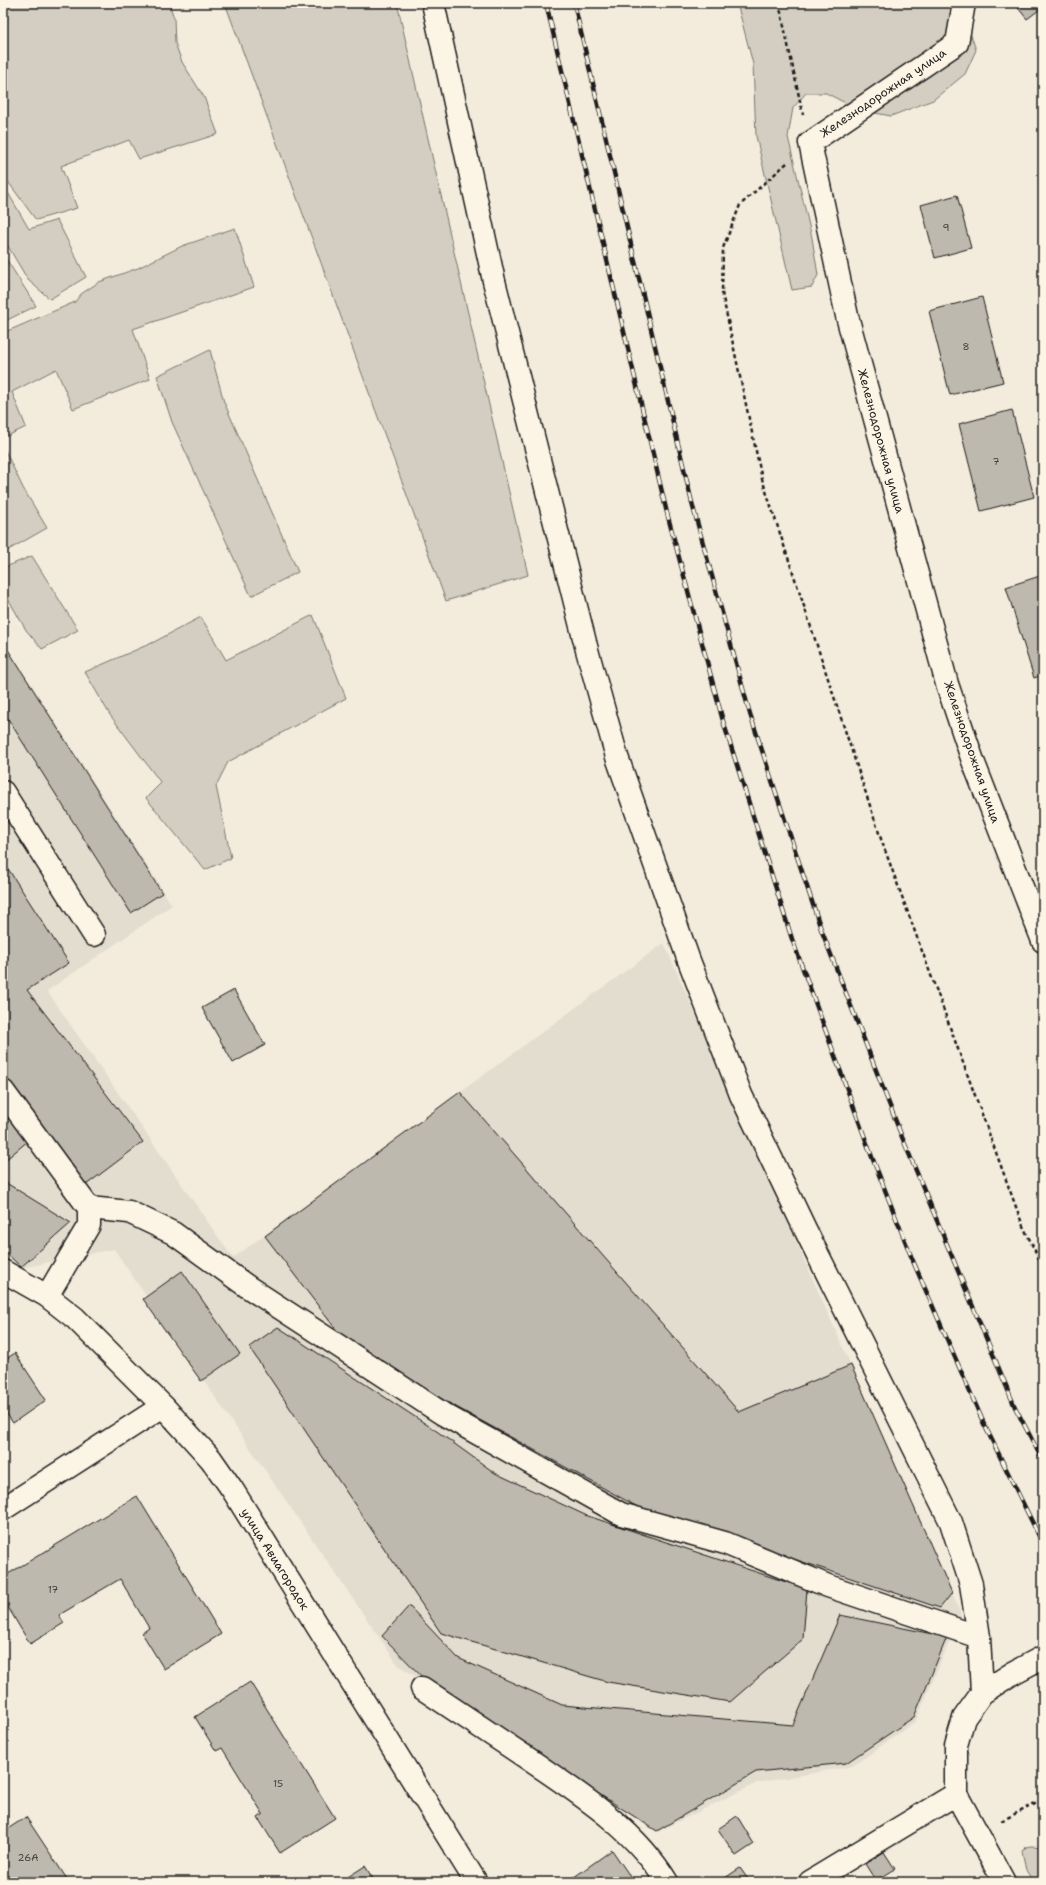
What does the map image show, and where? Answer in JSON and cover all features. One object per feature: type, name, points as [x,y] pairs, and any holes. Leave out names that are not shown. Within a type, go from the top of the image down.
[{"type":"street","points":[[433,3],[494,281],[588,650],[618,757],[688,958],[741,1095],[805,1229],[951,1522],[971,1584],[979,1637],[982,1693]]},
{"type":"street","name":"Железнодорожная улица","points":[[964,3],[957,43],[810,143],[847,316],[947,684],[973,761],[1043,941]]},
{"type":"street","points":[[3,792],[94,935]]},
{"type":"street","points":[[3,1091],[90,1208],[89,1225],[48,1296]]},
{"type":"street","points":[[90,1208],[129,1212],[173,1233],[248,1287],[443,1414],[621,1514],[725,1543],[828,1586],[979,1637]]},
{"type":"street","name":"улица Авиагородок","points":[[3,1271],[48,1296],[75,1318],[163,1406],[211,1459],[232,1489],[476,1882]]},
{"type":"street","points":[[3,1510],[163,1406]]},
{"type":"street","points":[[1004,1882],[956,1794],[956,1745],[964,1718],[982,1693],[1013,1673],[1043,1657]]},
{"type":"street","points":[[422,1688],[585,1797],[626,1831],[655,1863],[667,1882]]},
{"type":"street","points":[[810,1882],[956,1794]]},
{"type":"path","points":[[779,3],[810,143],[740,206],[723,248],[722,293],[762,479],[882,842],[1022,1226],[1043,1267]]},
{"type":"path","points":[[977,1833],[1043,1800]]},
{"type":"shaded area","points":[[3,3],[169,3],[174,18],[175,43],[182,62],[204,97],[218,134],[139,159],[129,140],[61,166],[77,208],[36,220],[9,183],[3,169]]},
{"type":"shaded area","points":[[225,3],[397,3],[528,575],[446,601]]},
{"type":"shaded area","points":[[737,3],[960,3],[976,50],[965,74],[933,100],[891,116],[859,110],[826,93],[806,93],[793,108],[788,137],[812,238],[818,275],[812,287],[792,290],[756,136],[753,64]]},
{"type":"shaded area","points":[[3,184],[29,229],[57,220],[86,277],[50,299],[28,280],[3,238]]},
{"type":"shaded area","points":[[235,228],[254,287],[133,329],[150,379],[73,409],[56,369],[12,392],[26,427],[3,438],[3,333],[75,302],[81,294],[99,282],[138,268],[182,246]]},
{"type":"shaded area","points":[[3,254],[36,306],[3,322]]},
{"type":"shaded area","points":[[210,350],[224,402],[298,572],[251,596],[172,422],[157,376]]},
{"type":"shaded area","points":[[3,446],[23,488],[47,528],[3,553]]},
{"type":"shaded area","points":[[32,556],[78,630],[42,649],[26,630],[3,590],[3,568]]},
{"type":"shaded area","points":[[313,615],[346,698],[228,762],[216,786],[231,858],[205,870],[146,798],[161,783],[110,715],[85,672],[154,642],[201,617],[226,660]]},
{"type":"shaded area","points":[[3,640],[172,905],[47,991],[233,1258],[664,943],[961,1614],[916,1721],[853,1766],[757,1783],[657,1832],[398,1665],[114,1249],[21,1268],[3,1253]]},
{"type":"shaded area","points":[[1026,1847],[1043,1847],[1043,1882],[1033,1882],[1026,1870],[1022,1851]]},
{"type":"building","points":[[1014,3],[1043,3],[1043,7],[1027,19]]},
{"type":"building","points":[[957,195],[971,248],[935,258],[921,205]]},
{"type":"building","points":[[982,297],[1003,382],[950,395],[929,311]]},
{"type":"building","points":[[1012,410],[1034,497],[981,511],[959,424]]},
{"type":"building","points":[[1043,575],[1043,675],[1034,678],[1006,587]]},
{"type":"building","points":[[3,642],[162,893],[131,913],[3,711]]},
{"type":"building","points":[[3,861],[69,963],[27,990],[143,1142],[86,1185],[3,1076]]},
{"type":"building","points":[[234,990],[265,1045],[233,1063],[202,1008]]},
{"type":"building","points":[[460,1092],[739,1412],[851,1365],[952,1593],[940,1608],[636,1506],[447,1402],[341,1336],[265,1236]]},
{"type":"building","points":[[3,1107],[29,1140],[3,1162]]},
{"type":"building","points":[[3,1181],[71,1223],[21,1267],[3,1250]]},
{"type":"building","points":[[182,1271],[240,1354],[201,1381],[143,1299]]},
{"type":"building","points":[[278,1327],[438,1432],[495,1473],[585,1515],[807,1589],[803,1639],[730,1702],[608,1682],[441,1633],[249,1347]]},
{"type":"building","points":[[15,1353],[46,1400],[13,1423],[3,1408],[3,1361]]},
{"type":"building","points":[[137,1496],[221,1634],[164,1669],[142,1633],[149,1628],[120,1579],[59,1615],[64,1623],[30,1644],[3,1599],[3,1577]]},
{"type":"building","points":[[409,1606],[458,1658],[562,1705],[793,1725],[840,1615],[947,1637],[914,1717],[846,1763],[756,1772],[657,1831],[434,1689],[382,1636]]},
{"type":"building","points":[[250,1682],[335,1818],[280,1853],[258,1818],[263,1814],[222,1748],[216,1751],[195,1717]]},
{"type":"building","points":[[737,1816],[754,1844],[736,1856],[718,1829]]},
{"type":"building","points":[[26,1817],[69,1882],[3,1882],[3,1832]]},
{"type":"building","points":[[612,1850],[634,1882],[571,1882],[570,1880]]},
{"type":"building","points":[[884,1852],[895,1869],[876,1881],[865,1864]]},
{"type":"building","points":[[365,1866],[375,1882],[340,1882]]},
{"type":"building","points":[[740,1868],[750,1882],[719,1882]]},
{"type":"railway","points":[[546,3],[667,513],[723,721],[792,939],[872,1157],[913,1261],[984,1424],[1043,1544]]},
{"type":"railway","points":[[574,3],[693,507],[750,714],[821,929],[902,1137],[1015,1407],[1043,1461]]}]
